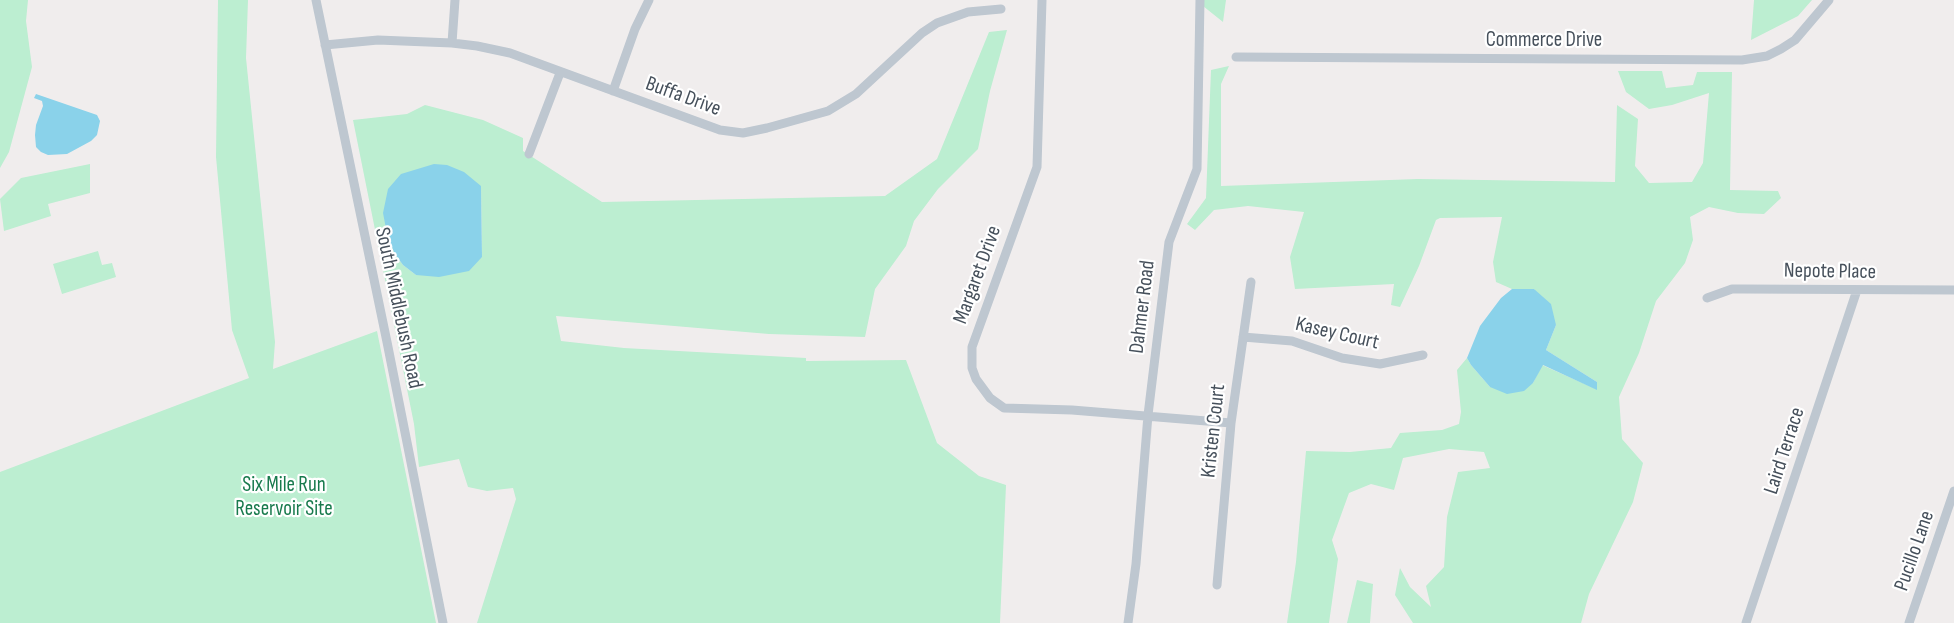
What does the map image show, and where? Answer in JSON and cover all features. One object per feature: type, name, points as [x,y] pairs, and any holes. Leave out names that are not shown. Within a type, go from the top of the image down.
[{"type":"street","name":"South Middlebush Road","points":[[316,0],[443,623]]},
{"type":"street","points":[[452,43],[455,0]]},
{"type":"street","points":[[613,91],[635,29],[649,0]]},
{"type":"street","name":"Margaret Drive","points":[[1042,0],[1037,167],[976,331],[972,346],[972,368],[982,389],[996,404],[1004,408],[1072,410],[1231,423]]},
{"type":"street","name":"Dahmer Road","points":[[1128,623],[1168,242],[1197,169],[1200,0]]},
{"type":"street","name":"Commerce Drive","points":[[1236,57],[1742,60],[1767,56],[1795,40],[1829,0]]},
{"type":"street","name":"Buffa Drive","points":[[325,45],[378,40],[452,43],[510,53],[720,130],[743,133],[817,115],[846,102],[922,33],[937,23],[968,12],[1001,9]]},
{"type":"street","points":[[530,154],[560,73]]},
{"type":"street","name":"Kristen Court","points":[[1217,585],[1231,423],[1251,282]]},
{"type":"street","name":"Nepote Place","points":[[1707,298],[1732,289],[1954,290]]},
{"type":"street","name":"Laird Terrace","points":[[1746,623],[1857,290]]},
{"type":"street","name":"Kasey Court","points":[[1243,337],[1292,341],[1342,358],[1380,364],[1423,356]]},
{"type":"street","name":"Pucillo Lane","points":[[1909,623],[1954,491]]},
{"type":"green space","points":[[0,0],[28,0],[26,21],[32,67],[9,152],[0,168]]},
{"type":"green space","name":"Six Mile Run Reservoir Site","points":[[218,0],[248,0],[246,58],[275,342],[273,369],[377,331],[436,623],[0,623],[0,472],[249,378],[232,330],[216,157]]},
{"type":"green space","points":[[1203,0],[1226,0],[1223,22],[1203,6]]},
{"type":"green space","points":[[1754,0],[1812,0],[1798,16],[1751,40]]},
{"type":"green space","points":[[1007,30],[990,91],[978,149],[938,189],[914,221],[906,246],[875,289],[865,337],[769,334],[556,316],[561,341],[624,348],[806,358],[806,361],[906,360],[937,443],[979,476],[1006,485],[1000,623],[477,623],[516,499],[513,488],[487,491],[468,487],[459,459],[419,467],[414,424],[353,120],[407,114],[425,105],[483,120],[523,138],[523,151],[602,202],[885,196],[937,159],[989,32]],"holes":[[[481,186],[482,257],[416,275],[403,265],[395,254]]]},
{"type":"green space","points":[[1229,66],[1221,84],[1221,186],[1418,179],[1615,182],[1617,105],[1638,119],[1635,166],[1649,183],[1692,182],[1703,163],[1709,93],[1672,105],[1649,109],[1626,92],[1618,71],[1662,71],[1666,88],[1693,85],[1697,72],[1732,72],[1730,190],[1778,191],[1781,198],[1764,214],[1738,213],[1709,207],[1690,217],[1693,240],[1685,263],[1656,301],[1639,353],[1619,397],[1622,439],[1643,463],[1633,502],[1589,594],[1581,623],[1413,623],[1395,595],[1400,568],[1410,587],[1431,607],[1426,586],[1444,567],[1447,517],[1458,472],[1490,468],[1484,452],[1449,449],[1403,458],[1394,490],[1371,484],[1349,493],[1332,540],[1338,559],[1329,623],[1287,623],[1296,562],[1306,451],[1350,452],[1391,448],[1400,433],[1442,430],[1459,424],[1461,412],[1457,370],[1467,358],[1490,387],[1533,383],[1542,365],[1596,389],[1597,382],[1546,350],[1556,325],[1534,289],[1512,289],[1496,282],[1493,262],[1502,217],[1440,218],[1436,220],[1419,266],[1400,307],[1391,305],[1394,284],[1295,289],[1290,257],[1304,212],[1248,206],[1214,210],[1195,230],[1187,224],[1206,198],[1211,70]]},
{"type":"green space","points":[[90,164],[90,193],[48,204],[51,216],[4,231],[0,199],[21,178]]},
{"type":"green space","points":[[98,251],[102,265],[112,263],[116,277],[62,294],[53,264]]},
{"type":"green space","points":[[1357,580],[1373,584],[1370,623],[1347,623]]},
{"type":"water","points":[[36,94],[97,115],[100,121],[97,135],[91,141],[67,154],[48,155],[41,152],[36,147],[35,135],[43,106],[42,101],[34,98]]},
{"type":"water","points":[[434,164],[447,165],[464,172],[481,186],[482,257],[469,271],[439,277],[416,275],[403,265],[388,239],[383,213],[388,189],[401,174]]},
{"type":"water","points":[[1512,289],[1534,289],[1551,304],[1556,325],[1546,350],[1597,382],[1597,390],[1543,365],[1533,383],[1524,391],[1507,394],[1490,387],[1471,365],[1467,358],[1480,326],[1501,298]]}]
